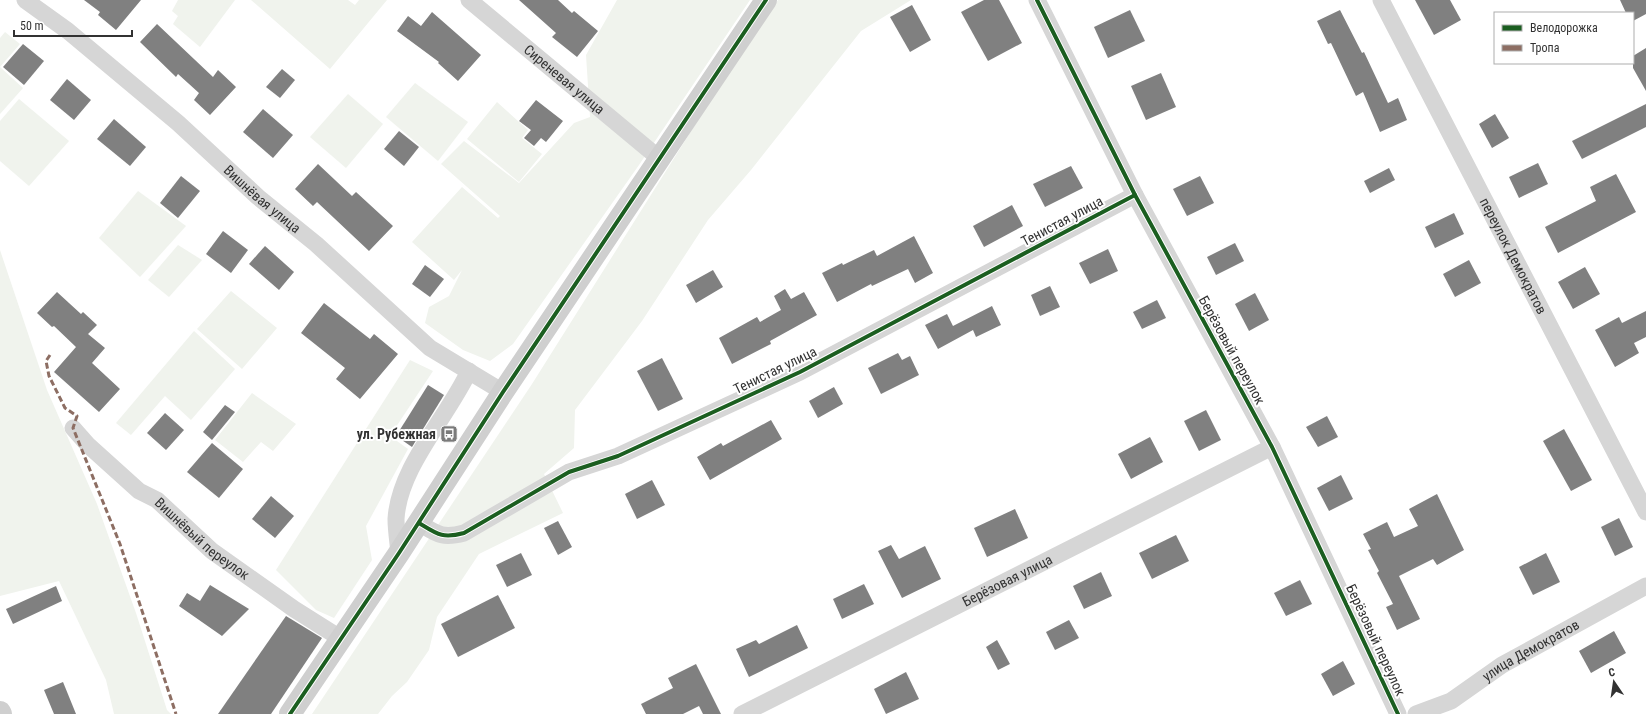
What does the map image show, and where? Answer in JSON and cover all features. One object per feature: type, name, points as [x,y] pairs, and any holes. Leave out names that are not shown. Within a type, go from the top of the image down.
[{"type":"street","name":"Вишнёвая улица","points":[[25,0],[68,31],[178,123],[258,197],[316,244],[430,348],[503,392]]},
{"type":"street","name":"Сиреневая улица","points":[[469,0],[660,159]]},
{"type":"street","points":[[290,714],[340,638],[400,553],[503,392],[766,0]]},
{"type":"street","name":"Берёзовый переулок","points":[[1037,0],[1135,195],[1272,447],[1398,714]]},
{"type":"street","name":"переулок Демократов","points":[[1381,0],[1646,512]]},
{"type":"street","name":"Тенистая улица","points":[[419,523],[441,536],[451,536],[464,533],[569,472],[618,456],[800,372],[1135,195]]},
{"type":"street","points":[[400,553],[396,520],[400,497],[411,470],[461,389],[469,371]]},
{"type":"street","name":"Вишнёвый переулок","points":[[73,428],[88,445],[139,492],[157,500],[212,551],[294,609],[340,638]]},
{"type":"street","name":"Берёзовая улица","points":[[742,714],[1272,447]]},
{"type":"street","name":"улица Демократов","points":[[1416,714],[1451,701],[1502,665],[1646,586]]},
{"type":"shaded area","points":[[178,0],[235,0],[200,47],[173,24],[178,16],[172,11]]},
{"type":"shaded area","points":[[251,0],[348,0],[355,5],[359,0],[387,0],[330,69]]},
{"type":"shaded area","points":[[617,0],[750,0],[639,165],[513,344],[490,361],[463,350],[425,323],[429,307],[449,296],[462,270],[454,280],[412,242],[462,187],[498,218],[500,216],[441,164],[464,141],[519,183],[574,123],[590,117],[586,55]]},
{"type":"shaded area","points":[[778,0],[911,0],[861,31],[751,170],[708,220],[642,321],[575,410],[574,448],[544,474],[563,513],[479,554],[437,617],[429,650],[407,682],[392,696],[378,714],[312,714],[532,384],[727,74]]},
{"type":"shaded area","points":[[5,32],[20,44],[0,67],[0,38]]},
{"type":"shaded area","points":[[0,67],[23,88],[0,114]]},
{"type":"shaded area","points":[[415,83],[468,122],[438,161],[386,117]]},
{"type":"shaded area","points":[[348,94],[383,124],[346,168],[310,137]]},
{"type":"shaded area","points":[[19,99],[69,141],[29,186],[0,161],[0,121]]},
{"type":"shaded area","points":[[497,102],[528,130],[522,138],[542,154],[519,182],[467,139]]},
{"type":"shaded area","points":[[138,191],[186,226],[140,277],[99,238]]},
{"type":"shaded area","points":[[178,245],[202,260],[169,297],[148,280]]},
{"type":"shaded area","points":[[0,250],[47,390],[97,504],[136,613],[167,710],[171,714],[114,714],[106,680],[59,581],[0,596]]},
{"type":"shaded area","points":[[231,291],[277,328],[242,369],[197,329]]},
{"type":"shaded area","points":[[194,331],[235,369],[191,420],[165,396],[131,435],[116,423]]},
{"type":"shaded area","points":[[410,360],[433,371],[390,436],[408,449],[366,526],[372,560],[334,618],[316,610],[276,570]]},
{"type":"shaded area","points":[[252,393],[296,424],[273,451],[261,442],[243,462],[215,440]]},
{"type":"building","points":[[84,0],[141,0],[116,30],[98,15],[100,12]]},
{"type":"building","points":[[519,0],[558,0],[572,13],[574,11],[598,31],[577,57],[552,37],[556,33]]},
{"type":"building","points":[[984,0],[999,0],[1022,43],[988,61],[961,12]]},
{"type":"building","points":[[1415,0],[1450,0],[1461,20],[1434,35]]},
{"type":"building","points":[[1620,0],[1646,0],[1646,14],[1634,20],[1634,12],[1626,12]]},
{"type":"building","points":[[912,5],[931,40],[910,52],[890,17]]},
{"type":"building","points":[[1130,10],[1145,41],[1108,58],[1094,27]]},
{"type":"building","points":[[1340,10],[1362,53],[1364,52],[1388,103],[1398,98],[1407,120],[1380,132],[1363,92],[1356,96],[1331,43],[1328,44],[1317,21]]},
{"type":"building","points":[[432,12],[481,55],[458,81],[438,63],[439,62],[397,31],[408,16],[421,26]]},
{"type":"building","points":[[157,24],[213,77],[218,70],[236,87],[210,115],[194,100],[199,93],[178,74],[176,77],[140,42]]},
{"type":"building","points":[[23,44],[44,61],[24,85],[3,67]]},
{"type":"building","points":[[1646,48],[1646,91],[1633,68],[1634,55]]},
{"type":"building","points":[[282,69],[295,80],[280,98],[266,87]]},
{"type":"building","points":[[1161,73],[1176,107],[1146,120],[1131,86]]},
{"type":"building","points":[[67,79],[91,100],[74,120],[50,100]]},
{"type":"building","points":[[536,100],[563,121],[546,142],[541,138],[534,146],[524,138],[531,130],[519,121]]},
{"type":"building","points":[[1646,104],[1646,127],[1582,159],[1572,141]]},
{"type":"building","points":[[263,109],[293,135],[273,158],[243,132]]},
{"type":"building","points":[[1495,114],[1509,138],[1492,148],[1479,124]]},
{"type":"building","points":[[114,119],[146,147],[130,166],[97,139]]},
{"type":"building","points":[[399,131],[419,147],[404,166],[384,149]]},
{"type":"building","points":[[1538,163],[1548,184],[1519,198],[1509,177]]},
{"type":"building","points":[[318,164],[352,196],[356,192],[393,226],[369,251],[317,202],[313,206],[295,189]]},
{"type":"building","points":[[1071,166],[1083,188],[1045,207],[1033,184]]},
{"type":"building","points":[[1389,168],[1395,180],[1370,193],[1364,181]]},
{"type":"building","points":[[1616,174],[1636,212],[1558,253],[1545,227],[1596,201],[1590,187]]},
{"type":"building","points":[[181,176],[200,191],[178,218],[160,203]]},
{"type":"building","points":[[1200,176],[1214,203],[1187,216],[1173,189]]},
{"type":"building","points":[[1012,205],[1023,226],[984,247],[973,226]]},
{"type":"building","points":[[1454,213],[1464,234],[1435,248],[1425,227]]},
{"type":"building","points":[[223,231],[248,250],[231,273],[206,254]]},
{"type":"building","points":[[914,236],[933,273],[915,283],[908,269],[872,286],[871,284],[837,302],[822,273],[874,250],[877,256]]},
{"type":"building","points":[[1235,243],[1244,261],[1216,275],[1207,257]]},
{"type":"building","points":[[265,246],[294,272],[279,290],[249,264]]},
{"type":"building","points":[[1108,249],[1118,271],[1090,284],[1079,263]]},
{"type":"building","points":[[1469,260],[1481,283],[1455,297],[1443,274]]},
{"type":"building","points":[[425,265],[444,279],[430,297],[412,284]]},
{"type":"building","points":[[1585,267],[1600,294],[1573,309],[1558,282]]},
{"type":"building","points":[[713,270],[723,287],[696,303],[686,285]]},
{"type":"building","points":[[1050,286],[1060,307],[1040,316],[1031,295]]},
{"type":"building","points":[[785,289],[791,299],[804,292],[817,315],[770,341],[771,344],[732,364],[719,338],[757,317],[760,322],[781,310],[774,296]]},
{"type":"building","points":[[57,292],[81,314],[83,312],[97,325],[88,334],[105,348],[92,363],[120,389],[99,412],[54,372],[76,347],[54,326],[52,327],[37,313]]},
{"type":"building","points":[[1255,293],[1269,320],[1249,331],[1235,304]]},
{"type":"building","points":[[1157,300],[1166,318],[1142,329],[1133,312]]},
{"type":"building","points":[[324,303],[370,339],[374,334],[398,354],[360,399],[336,379],[345,368],[301,333]]},
{"type":"building","points":[[992,306],[1001,325],[976,337],[973,330],[938,349],[925,325],[947,314],[953,326]]},
{"type":"building","points":[[1646,311],[1646,337],[1634,343],[1639,353],[1615,367],[1595,330],[1619,317],[1622,323]]},
{"type":"building","points":[[898,353],[902,360],[910,356],[919,375],[881,394],[868,368]]},
{"type":"building","points":[[662,358],[683,399],[658,411],[637,371]]},
{"type":"building","points":[[428,385],[444,395],[412,447],[396,436]]},
{"type":"building","points":[[834,387],[843,404],[818,418],[809,401]]},
{"type":"building","points":[[225,405],[235,412],[212,440],[203,432]]},
{"type":"building","points":[[1206,410],[1221,440],[1199,451],[1184,421]]},
{"type":"building","points":[[165,413],[184,430],[166,450],[147,433]]},
{"type":"building","points":[[1327,416],[1338,437],[1318,447],[1306,427]]},
{"type":"building","points":[[771,420],[782,439],[710,480],[697,457],[721,443],[723,446]]},
{"type":"building","points":[[1564,429],[1592,480],[1571,491],[1543,441]]},
{"type":"building","points":[[1150,437],[1163,462],[1131,479],[1118,454]]},
{"type":"building","points":[[212,443],[243,469],[219,498],[187,472]]},
{"type":"building","points":[[1341,475],[1353,499],[1329,511],[1317,488]]},
{"type":"building","points":[[652,480],[665,505],[637,519],[625,494]]},
{"type":"building","points":[[1437,494],[1464,550],[1437,565],[1433,559],[1399,576],[1420,619],[1397,630],[1386,607],[1393,604],[1377,573],[1379,571],[1368,550],[1371,549],[1363,534],[1387,522],[1394,537],[1418,526],[1409,509]]},
{"type":"building","points":[[271,496],[294,516],[275,538],[252,519]]},
{"type":"building","points":[[1015,509],[1028,538],[987,557],[974,528]]},
{"type":"building","points":[[1619,518],[1633,547],[1615,556],[1601,527]]},
{"type":"building","points":[[558,521],[572,547],[558,555],[544,528]]},
{"type":"building","points":[[1176,535],[1189,561],[1152,579],[1139,553]]},
{"type":"building","points":[[891,545],[899,559],[925,546],[941,579],[902,598],[878,551]]},
{"type":"building","points":[[521,553],[532,575],[507,587],[496,565]]},
{"type":"building","points":[[1546,553],[1560,582],[1533,595],[1519,567]]},
{"type":"building","points":[[1101,572],[1112,596],[1084,609],[1073,586]]},
{"type":"building","points":[[1300,580],[1312,604],[1286,616],[1274,593]]},
{"type":"building","points":[[864,584],[874,604],[842,619],[833,599]]},
{"type":"building","points":[[210,585],[249,609],[222,636],[179,606],[187,593],[200,601]]},
{"type":"building","points":[[56,586],[62,601],[13,624],[6,609]]},
{"type":"building","points":[[498,595],[515,628],[458,657],[441,624]]},
{"type":"building","points":[[286,616],[322,638],[271,714],[218,714]]},
{"type":"building","points":[[1069,620],[1079,638],[1055,650],[1046,632]]},
{"type":"building","points":[[797,625],[808,648],[749,677],[736,649],[756,640],[759,644]]},
{"type":"building","points":[[1614,631],[1626,653],[1591,673],[1579,651]]},
{"type":"building","points":[[997,640],[1010,664],[998,670],[986,647]]},
{"type":"building","points":[[1343,661],[1355,684],[1333,696],[1321,674]]},
{"type":"building","points":[[696,664],[721,714],[703,714],[699,706],[683,714],[646,714],[641,704],[673,688],[668,678]]},
{"type":"building","points":[[906,672],[919,699],[886,714],[874,689]]},
{"type":"building","points":[[63,682],[76,714],[54,714],[44,690]]},
{"type":"marked path","points":[[50,355],[46,361],[49,376],[65,408],[77,416],[73,428],[120,544],[176,714]]},
{"type":"cycle path","points":[[290,714],[399,553],[503,392],[766,0]]},
{"type":"cycle path","points":[[1037,0],[1135,195],[1272,447],[1398,714]]},
{"type":"cycle path","points":[[419,523],[435,533],[450,536],[464,533],[569,472],[618,456],[800,372],[1135,195]]},
{"type":"place","name":"ул. Рубежная","points":[[449,434]]}]
